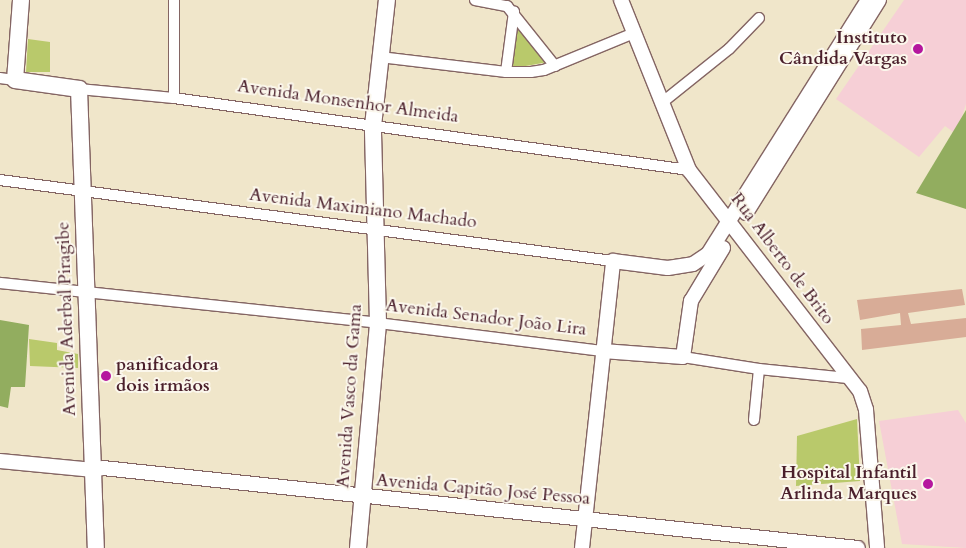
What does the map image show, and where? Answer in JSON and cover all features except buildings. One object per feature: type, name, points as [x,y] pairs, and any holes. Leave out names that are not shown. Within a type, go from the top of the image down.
[{"type":"main road","points":[[8,79],[21,0]]},
{"type":"main road","name":"Avenida Vasco da Gama","points":[[358,548],[364,498],[378,323],[374,229],[373,126],[387,0]]},
{"type":"main road","name":"Avenida Monsenhor Almeida","points":[[8,79],[79,89]]},
{"type":"main road","name":"Avenida Aderbal Piragibe","points":[[79,89],[85,293],[97,467],[96,548]]},
{"type":"street","points":[[174,0],[174,98]]},
{"type":"street","points":[[475,0],[500,4],[514,12],[555,66]]},
{"type":"street","name":"Rua Alberto de Brito","points":[[621,0],[664,101],[689,170],[848,378],[860,391],[866,410],[877,548]]},
{"type":"street","points":[[684,357],[691,301],[733,226],[868,0]]},
{"type":"street","points":[[733,226],[880,0]]},
{"type":"street","points":[[506,72],[514,12]]},
{"type":"street","points":[[664,101],[729,49],[758,18]]},
{"type":"street","points":[[380,57],[506,72],[544,70],[634,33]]},
{"type":"street","name":"Avenida Monsenhor Almeida","points":[[79,89],[174,98],[689,170]]},
{"type":"street","name":"Avenida Maximiano Machado","points":[[0,180],[662,268],[685,266],[708,254],[733,226]]},
{"type":"street","points":[[582,548],[613,260]]},
{"type":"street","name":"Avenida Senador João Lira","points":[[0,283],[378,323],[603,351],[684,357],[759,369],[848,378]]},
{"type":"street","points":[[754,420],[759,369]]},
{"type":"street","name":"Avenida Capitão José Pessoa","points":[[0,452],[97,467],[364,498],[585,518],[858,548]]},
{"type":"street","name":"Avenida Capitão José Pessoa","points":[[0,461],[97,467]]},
{"type":"shaded area","name":"Instituto Cândida Vargas","points":[[904,0],[966,0],[966,104],[956,134],[945,126],[919,157],[836,99]]},
{"type":"shaded area","name":"Hospital Infantil Arlinda Marques","points":[[958,410],[966,423],[966,548],[902,544],[879,421]]},
{"type":"green space","points":[[516,22],[548,62],[509,69]]},
{"type":"green space","points":[[28,39],[50,42],[50,72],[26,72]]},
{"type":"green space","points":[[966,110],[966,209],[916,193]]},
{"type":"green space","points":[[0,320],[29,325],[25,387],[11,387],[8,408],[0,406]]},
{"type":"green space","points":[[29,339],[57,343],[57,350],[78,354],[78,368],[30,366]]},
{"type":"green space","points":[[857,419],[860,481],[796,486],[797,436]]},
{"type":"place","name":"Instituto Cândida Vargas","points":[[918,49]]},
{"type":"place","name":"panificadora dois irmãos","points":[[106,376]]},
{"type":"place","name":"Hospital Infantil Arlinda Marques","points":[[928,484]]}]
